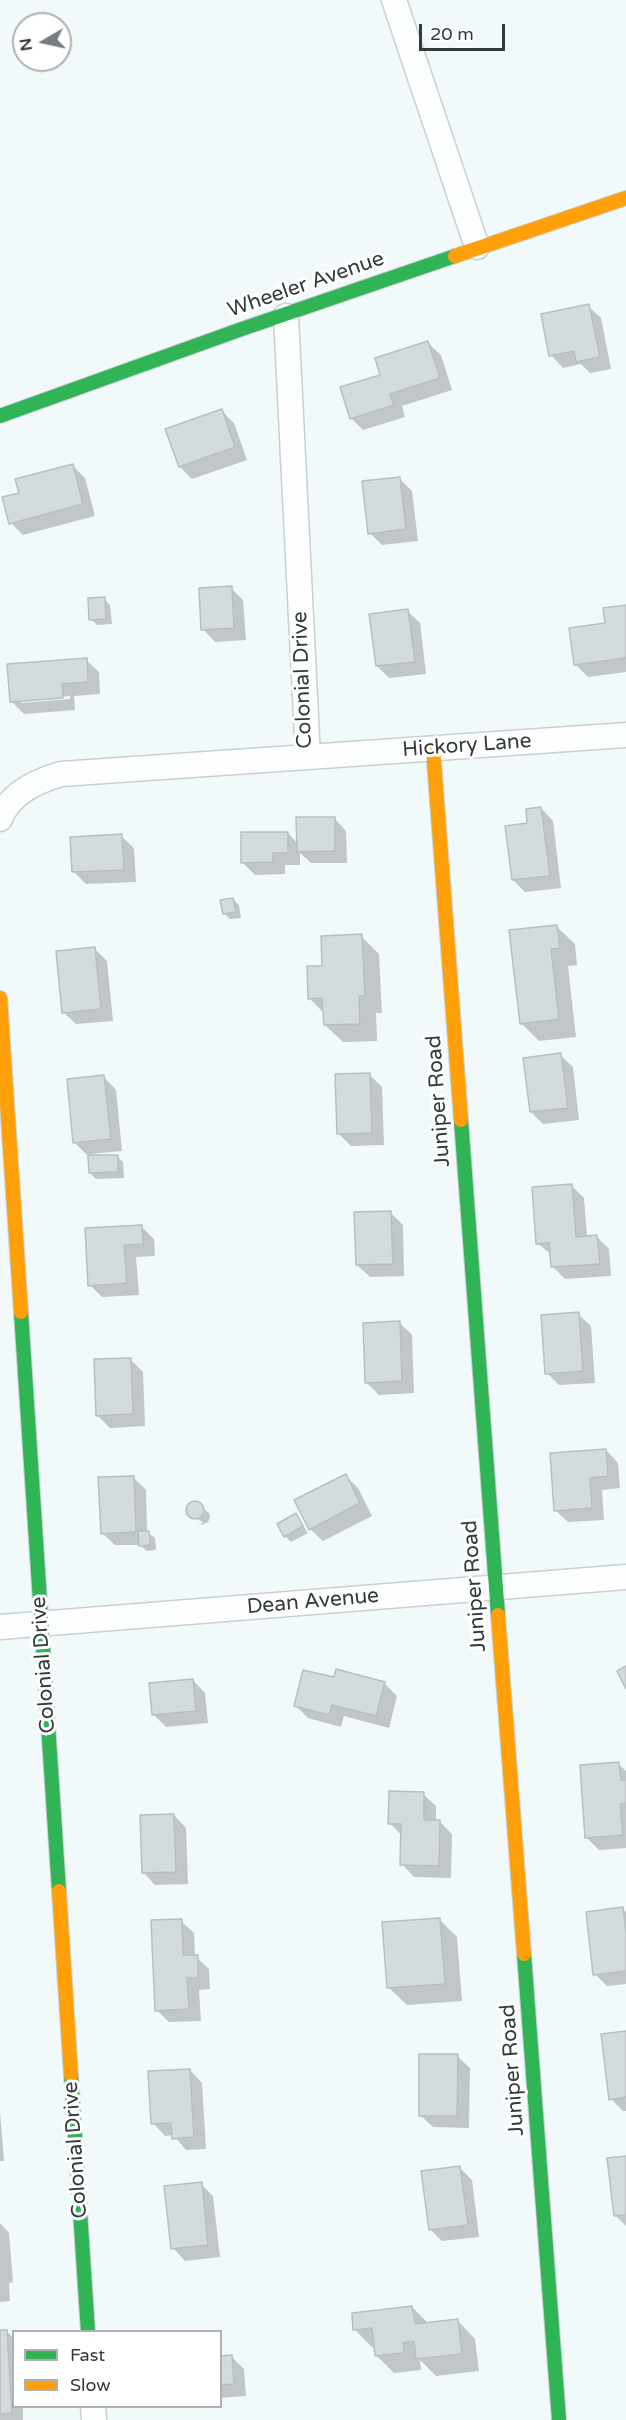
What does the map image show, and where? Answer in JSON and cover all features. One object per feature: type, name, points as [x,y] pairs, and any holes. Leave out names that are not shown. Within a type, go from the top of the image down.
[{"type":"street","points":[[394,0],[477,248]]},
{"type":"street","name":"Wheeler Avenue","points":[[0,416],[239,330],[286,316],[626,198]]},
{"type":"street","name":"Colonial Drive","points":[[0,819],[13,800],[28,788],[44,779],[61,774],[308,757],[286,316]]},
{"type":"street","name":"Hickory Lane","points":[[308,757],[626,735]]},
{"type":"street","name":"Juniper Road","points":[[433,748],[559,2420]]},
{"type":"street","name":"Colonial Drive","points":[[0,998],[88,2330]]},
{"type":"street","name":"Dean Avenue","points":[[0,1626],[626,1577]]},
{"type":"building","points":[[589,304],[600,357],[576,362],[574,351],[549,356],[541,314]]},
{"type":"building","points":[[428,341],[440,378],[390,394],[394,405],[350,419],[340,387],[380,375],[375,358]]},
{"type":"building","points":[[222,409],[235,447],[179,467],[165,429]]},
{"type":"building","points":[[73,464],[83,504],[9,524],[2,497],[19,493],[15,479]]},
{"type":"building","points":[[400,477],[406,529],[368,534],[362,481]]},
{"type":"building","points":[[232,586],[234,628],[201,630],[199,588]]},
{"type":"building","points":[[105,597],[106,619],[89,620],[88,598]]},
{"type":"building","points":[[626,605],[626,658],[574,665],[569,628],[605,623],[603,608]]},
{"type":"building","points":[[408,609],[415,662],[376,666],[369,614]]},
{"type":"building","points":[[87,658],[88,682],[62,684],[63,698],[10,702],[7,664]]},
{"type":"building","points":[[541,807],[550,876],[512,880],[505,826],[527,823],[526,809]]},
{"type":"building","points":[[296,817],[335,817],[335,851],[297,852]]},
{"type":"building","points":[[241,832],[288,832],[288,853],[273,853],[273,862],[241,863]]},
{"type":"building","points":[[122,834],[124,870],[72,872],[70,837]]},
{"type":"building","points":[[233,898],[236,912],[223,914],[220,900]]},
{"type":"building","points":[[557,925],[560,948],[551,949],[559,1019],[520,1024],[509,930]]},
{"type":"building","points":[[362,934],[365,996],[359,996],[360,1024],[324,1025],[322,998],[308,999],[307,966],[322,966],[321,936]]},
{"type":"building","points":[[95,947],[101,1009],[62,1013],[56,951]]},
{"type":"building","points":[[561,1053],[568,1108],[530,1112],[523,1058]]},
{"type":"building","points":[[370,1073],[372,1133],[337,1134],[335,1074]]},
{"type":"building","points":[[104,1075],[111,1139],[73,1143],[67,1079]]},
{"type":"building","points":[[88,1155],[118,1155],[118,1172],[89,1173]]},
{"type":"building","points":[[572,1184],[576,1237],[597,1235],[600,1264],[551,1267],[549,1243],[536,1244],[532,1187]]},
{"type":"building","points":[[391,1211],[393,1264],[356,1265],[354,1212]]},
{"type":"building","points":[[142,1225],[143,1244],[124,1245],[127,1283],[88,1286],[85,1228]]},
{"type":"building","points":[[579,1312],[583,1371],[545,1374],[541,1315]]},
{"type":"building","points":[[400,1321],[402,1381],[365,1383],[363,1323]]},
{"type":"building","points":[[131,1358],[133,1414],[96,1416],[94,1359]]},
{"type":"building","points":[[606,1449],[608,1476],[590,1478],[592,1508],[554,1511],[550,1453]]},
{"type":"building","points":[[346,1474],[360,1503],[309,1530],[294,1500]]},
{"type":"building","points":[[134,1476],[136,1532],[101,1534],[98,1477]]},
{"type":"building","points":[[191,1501],[199,1501],[204,1506],[202,1517],[191,1519],[186,1514],[186,1506]]},
{"type":"building","points":[[296,1513],[303,1526],[284,1537],[277,1524]]},
{"type":"building","points":[[138,1531],[149,1531],[150,1545],[139,1546]]},
{"type":"building","points":[[626,1666],[626,1689],[617,1671]]},
{"type":"building","points":[[336,1669],[385,1682],[376,1716],[332,1705],[329,1715],[294,1706],[303,1670],[334,1677]]},
{"type":"building","points":[[193,1679],[196,1711],[152,1715],[149,1683]]},
{"type":"building","points":[[619,1762],[621,1780],[626,1780],[626,1803],[620,1804],[623,1835],[585,1838],[580,1765]]},
{"type":"building","points":[[389,1791],[424,1792],[424,1820],[440,1820],[439,1866],[400,1865],[401,1824],[388,1824]]},
{"type":"building","points":[[174,1814],[176,1872],[142,1873],[140,1815]]},
{"type":"building","points":[[623,1907],[626,1971],[593,1975],[586,1912]]},
{"type":"building","points":[[440,1918],[445,1984],[387,1988],[382,1922]]},
{"type":"building","points":[[182,1919],[183,1955],[198,1955],[198,1978],[187,1978],[189,2009],[155,2011],[151,1920]]},
{"type":"building","points":[[626,2031],[626,2097],[609,2100],[601,2034]]},
{"type":"building","points":[[419,2054],[458,2054],[457,2116],[419,2116]]},
{"type":"building","points":[[190,2069],[194,2137],[172,2139],[171,2123],[151,2124],[148,2071]]},
{"type":"building","points":[[626,2156],[626,2215],[614,2216],[607,2158]]},
{"type":"building","points":[[460,2166],[468,2225],[429,2230],[421,2171]]},
{"type":"building","points":[[202,2182],[208,2245],[171,2249],[164,2186]]},
{"type":"building","points":[[412,2306],[415,2324],[458,2319],[462,2354],[416,2359],[414,2341],[403,2343],[404,2353],[375,2356],[372,2328],[353,2330],[352,2313]]},
{"type":"building","points":[[0,2330],[7,2330],[12,2413],[0,2414]]},
{"type":"building","points":[[232,2355],[234,2384],[222,2385],[222,2356]]},
{"type":"traffic: fast","points":[[0,416],[239,330],[455,256]]},
{"type":"traffic: fast","points":[[461,1120],[498,1615]]},
{"type":"traffic: fast","points":[[21,1312],[59,1891]]},
{"type":"traffic: fast","points":[[524,1954],[559,2420]]},
{"type":"traffic: fast","points":[[71,2075],[88,2330]]},
{"type":"traffic: slow","points":[[455,256],[626,198]]},
{"type":"traffic: slow","points":[[433,748],[461,1120]]},
{"type":"traffic: slow","points":[[0,998],[21,1312]]},
{"type":"traffic: slow","points":[[498,1615],[524,1954]]},
{"type":"traffic: slow","points":[[59,1891],[71,2075]]}]
